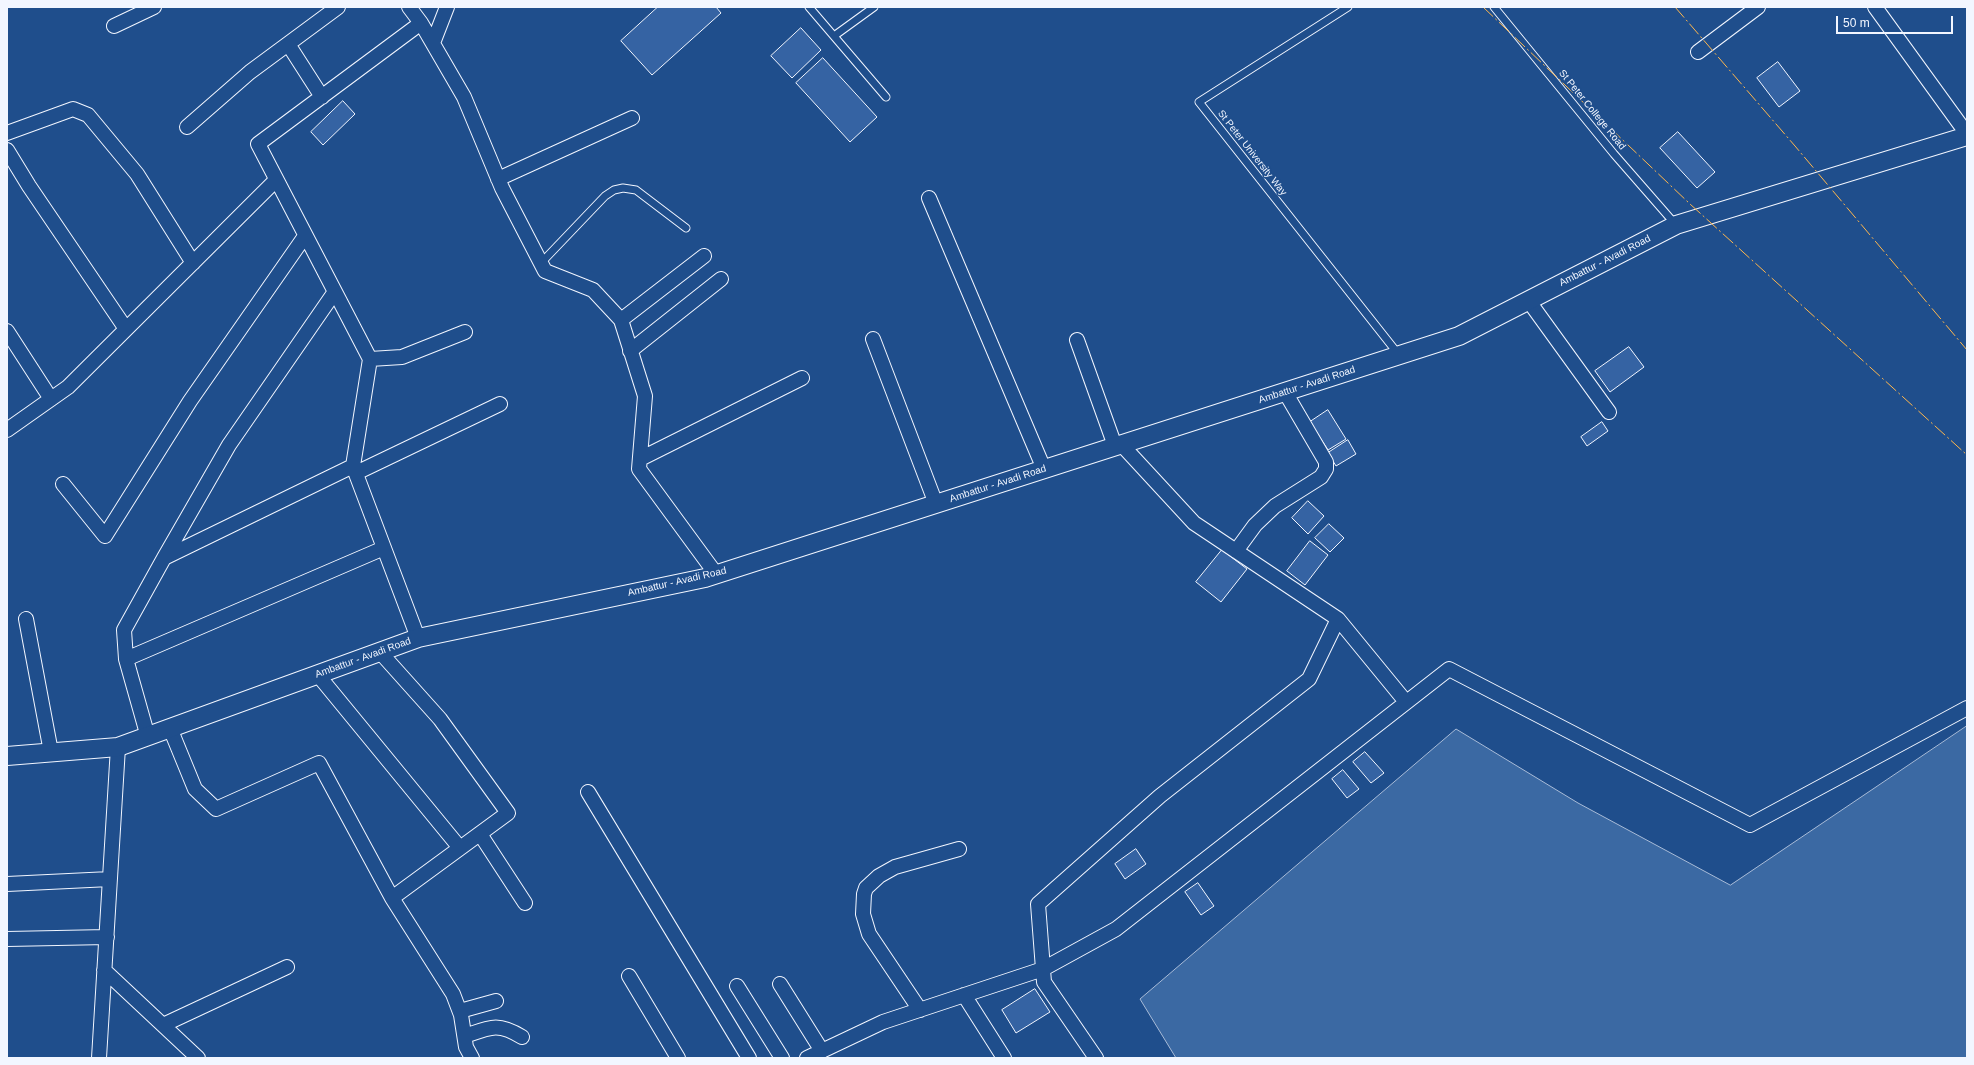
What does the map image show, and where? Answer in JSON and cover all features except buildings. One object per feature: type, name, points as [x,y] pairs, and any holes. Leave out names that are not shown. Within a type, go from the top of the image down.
[{"type":"street","points":[[114,26],[154,7]]},
{"type":"street","points":[[187,128],[250,72],[338,7]]},
{"type":"street","points":[[409,7],[421,23],[464,97],[498,179],[545,271],[593,290],[620,320],[644,396],[639,469],[716,574]]},
{"type":"street","points":[[433,43],[447,7]]},
{"type":"street","points":[[1698,52],[1758,7]]},
{"type":"street","points":[[1875,7],[1967,135]]},
{"type":"street","points":[[418,638],[354,469],[370,359],[334,293],[258,144],[421,23]]},
{"type":"street","points":[[288,44],[322,97]]},
{"type":"street","points":[[7,133],[73,109],[88,114],[137,174],[193,263]]},
{"type":"street","points":[[498,179],[632,118]]},
{"type":"street","name":"Ambattur - Avadi Road","points":[[7,756],[118,747],[418,638],[716,574],[1459,336],[1676,225],[1967,135]]},
{"type":"street","points":[[7,150],[29,186],[126,329]]},
{"type":"street","points":[[7,430],[68,387],[276,180]]},
{"type":"street","points":[[930,198],[1044,469]]},
{"type":"street","points":[[63,484],[104,536],[190,402],[305,236]]},
{"type":"street","points":[[620,320],[704,256]]},
{"type":"street","points":[[630,351],[721,279]]},
{"type":"street","points":[[148,737],[126,659],[124,630],[229,445],[334,293]]},
{"type":"street","points":[[1528,300],[1610,412]]},
{"type":"street","points":[[7,331],[50,399]]},
{"type":"street","points":[[370,359],[402,357],[465,332]]},
{"type":"street","points":[[873,339],[936,504]]},
{"type":"street","points":[[1077,340],[1118,445],[1194,523],[1338,619],[1406,702]]},
{"type":"street","points":[[640,459],[802,378]]},
{"type":"street","points":[[1236,551],[1255,525],[1275,506],[1321,477],[1326,469],[1326,462],[1285,392]]},
{"type":"street","points":[[164,558],[354,469],[500,404]]},
{"type":"street","points":[[126,659],[384,548]]},
{"type":"street","points":[[26,619],[51,752]]},
{"type":"street","points":[[1096,1058],[1044,982],[1038,904],[1160,796],[1309,679],[1338,619]]},
{"type":"street","points":[[380,652],[440,719],[508,813],[392,898]]},
{"type":"street","points":[[807,1058],[883,1022],[1043,969],[1116,929],[1448,669],[1750,825],[1967,708]]},
{"type":"street","points":[[318,674],[460,848]]},
{"type":"street","points":[[170,728],[195,789],[216,809],[319,763],[392,898],[453,994],[460,1011],[466,1047],[472,1058]]},
{"type":"street","points":[[99,1058],[118,747]]},
{"type":"street","points":[[588,792],[749,1058]]},
{"type":"street","points":[[480,834],[525,903]]},
{"type":"street","points":[[920,1010],[869,934],[863,914],[864,894],[866,888],[879,876],[895,867],[959,849]]},
{"type":"street","points":[[7,884],[110,880]]},
{"type":"street","points":[[7,939],[107,938]]},
{"type":"street","points":[[163,1025],[287,967]]},
{"type":"street","points":[[104,970],[198,1058]]},
{"type":"street","points":[[629,976],[678,1058]]},
{"type":"street","points":[[780,984],[822,1051]]},
{"type":"street","points":[[737,986],[782,1058]]},
{"type":"street","points":[[964,995],[1004,1058]]},
{"type":"street","points":[[460,1011],[496,1001]]},
{"type":"street","points":[[465,1036],[491,1027],[507,1028],[522,1037]]},
{"type":"lane","points":[[809,7],[886,97]]},
{"type":"lane","points":[[834,36],[874,7]]},
{"type":"lane","name":"St Peter University Way","points":[[1348,7],[1199,102],[1399,355]]},
{"type":"lane","name":"St Peter College Road","points":[[1494,7],[1614,154],[1676,225]]},
{"type":"lane","points":[[541,263],[604,196],[614,190],[622,188],[636,190],[686,228]]},
{"type":"water","points":[[1967,726],[1967,1058],[1176,1058],[1140,999],[1456,729],[1578,803],[1730,885]]},
{"type":"power","points":[[1483,7],[1690,204],[1967,455]]},
{"type":"power","points":[[1675,7],[1795,146],[1967,350]]}]
